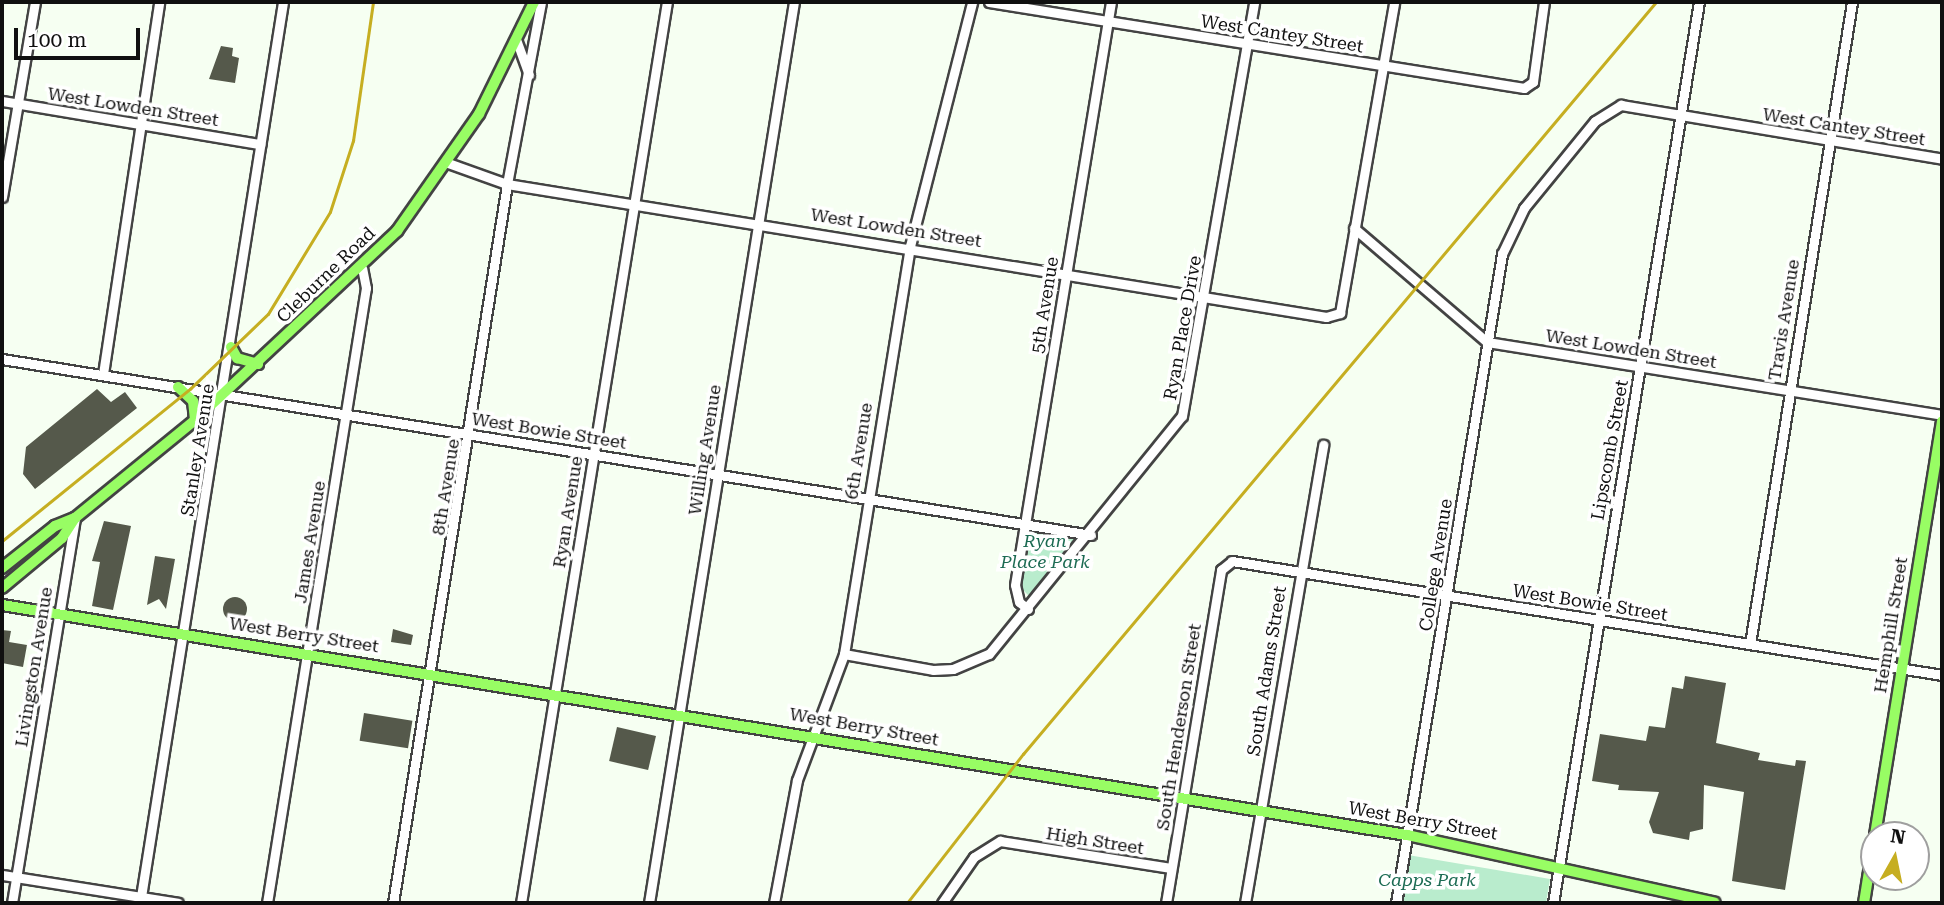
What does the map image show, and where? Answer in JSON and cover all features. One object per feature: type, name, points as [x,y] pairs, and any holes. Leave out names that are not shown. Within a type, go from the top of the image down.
[{"type":"main road","name":"Cleburne Road","points":[[2,568],[55,527],[75,518],[195,420],[362,268],[449,163],[517,42],[534,2]]},
{"type":"main road","points":[[231,346],[237,358],[258,364]]},
{"type":"main road","points":[[178,387],[193,401],[195,420]]},
{"type":"main road","name":"Hemphill Street","points":[[1877,821],[1942,421]]},
{"type":"main road","name":"Cleburne Road","points":[[2,588],[62,538],[75,518]]},
{"type":"main road","name":"West Berry Street","points":[[2,605],[678,713],[1408,835],[1559,864],[1710,903]]},
{"type":"street","points":[[2,197],[35,2]]},
{"type":"street","points":[[103,374],[159,2]]},
{"type":"street","name":"Stanley Avenue","points":[[140,900],[225,393],[283,2]]},
{"type":"street","name":"8th Avenue","points":[[393,903],[471,434],[507,184],[530,77],[541,2]]},
{"type":"street","name":"Ryan Avenue","points":[[521,903],[667,2]]},
{"type":"street","name":"Willing Avenue","points":[[649,903],[794,2]]},
{"type":"street","name":"6th Avenue","points":[[775,903],[810,735],[844,654],[867,497],[910,246],[972,2]]},
{"type":"street","name":"West Cantey Street","points":[[989,2],[1382,66],[1530,87],[1544,2]]},
{"type":"street","name":"5th Avenue","points":[[1028,608],[1019,602],[1015,585],[1111,2]]},
{"type":"street","name":"Ryan Place Drive","points":[[844,654],[912,668],[953,668],[989,654],[1091,535],[1182,416],[1206,294],[1254,2]]},
{"type":"street","points":[[1394,2],[1354,228],[1487,342]]},
{"type":"street","name":"Lipscomb Street","points":[[1553,903],[1699,2]]},
{"type":"street","name":"Travis Avenue","points":[[1750,644],[1788,391],[1852,2]]},
{"type":"street","points":[[517,42],[530,77]]},
{"type":"street","name":"West Lowden Street","points":[[2,101],[260,145]]},
{"type":"street","name":"West Cantey Street","points":[[1511,233],[1524,208],[1606,110],[1621,105],[1942,159]]},
{"type":"street","name":"West Lowden Street","points":[[449,163],[507,184],[1066,271],[1326,317],[1340,313],[1354,228]]},
{"type":"street","name":"College Avenue","points":[[1396,903],[1487,342],[1511,233]]},
{"type":"street","name":"James Avenue","points":[[267,903],[366,288],[362,268]]},
{"type":"street","name":"West Lowden Street","points":[[1487,342],[1942,415]]},
{"type":"street","name":"West Bowie Street","points":[[2,359],[1091,535]]},
{"type":"street","name":"South Adams Street","points":[[1245,903],[1322,445]]},
{"type":"street","name":"Livingston Avenue","points":[[12,903],[75,518]]},
{"type":"street","name":"West Bowie Street","points":[[1232,561],[1942,675]]},
{"type":"street","name":"South Henderson Street","points":[[1166,903],[1221,570],[1232,561]]},
{"type":"street","name":"High Street","points":[[942,903],[987,846],[1014,844],[1171,868]]},
{"type":"street","points":[[2,875],[140,900],[178,903]]},
{"type":"green space","name":"Ryan Place Park","points":[[1031,531],[1082,538],[1029,596],[1021,588]]},
{"type":"green space","name":"Capps Park","points":[[1408,855],[1550,879],[1546,903],[1400,903]]},
{"type":"building","points":[[221,46],[233,48],[232,56],[239,58],[235,83],[209,79]]},
{"type":"building","points":[[97,389],[111,402],[125,392],[137,408],[35,489],[23,474],[26,447]]},
{"type":"building","points":[[104,521],[131,526],[113,610],[92,606],[100,562],[92,561]]},
{"type":"building","points":[[155,556],[175,559],[166,609],[159,599],[147,605]]},
{"type":"building","points":[[235,597],[244,600],[247,609],[244,618],[235,621],[226,618],[223,609],[226,600]]},
{"type":"building","points":[[393,629],[413,635],[411,645],[391,642]]},
{"type":"building","points":[[2,630],[11,631],[9,642],[27,645],[23,667],[2,663]]},
{"type":"building","points":[[1685,676],[1726,683],[1716,743],[1760,753],[1758,760],[1795,766],[1796,760],[1806,761],[1785,890],[1732,881],[1744,792],[1704,785],[1703,829],[1690,832],[1689,840],[1653,833],[1649,822],[1659,792],[1618,790],[1619,785],[1592,781],[1600,734],[1646,741],[1649,726],[1665,728],[1672,687],[1683,689]]},
{"type":"building","points":[[364,713],[412,721],[408,748],[360,741]]},
{"type":"building","points":[[617,727],[656,736],[648,770],[609,761]]},
{"type":"railway","points":[[2,541],[190,389],[268,314],[330,212],[353,141],[373,2]]},
{"type":"railway","points":[[907,903],[1023,754],[1656,2]]}]
